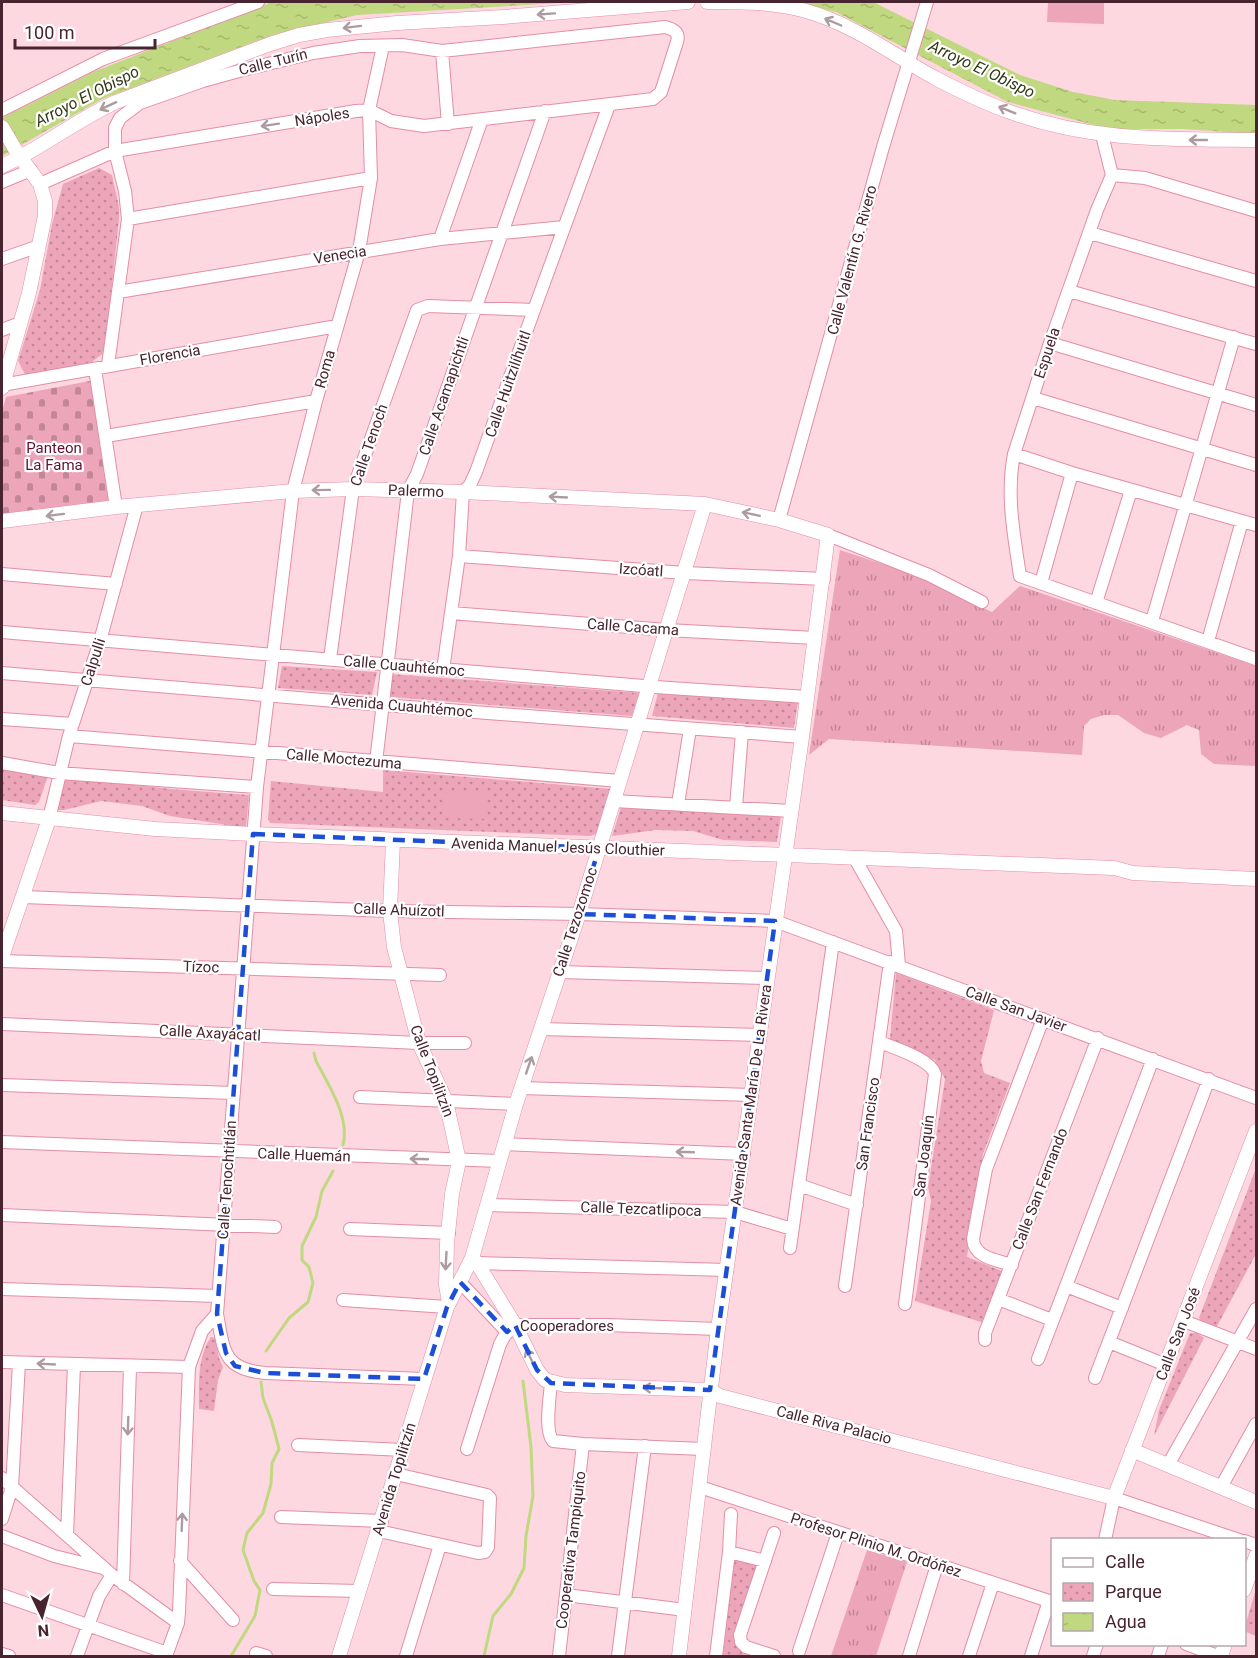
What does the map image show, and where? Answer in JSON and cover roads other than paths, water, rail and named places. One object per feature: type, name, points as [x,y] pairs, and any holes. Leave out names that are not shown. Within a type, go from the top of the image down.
[{"type":"street","points":[[2,110],[103,59],[258,2]]},
{"type":"street","points":[[2,166],[116,102],[299,35],[354,26],[513,17],[688,2]]},
{"type":"street","points":[[707,2],[774,4],[807,11],[850,29],[909,59],[937,79],[1008,111],[1047,124],[1102,135],[1145,139],[1257,140]]},
{"type":"street","name":"Calle Valentín G. Rivero","points":[[779,520],[880,158],[926,5]]},
{"type":"street","name":"Calle Turín","points":[[115,151],[116,123],[126,112],[140,103],[203,81],[313,53],[360,46],[422,47],[442,51],[665,27],[678,34],[677,42],[661,92],[655,98],[648,99]]},
{"type":"street","name":"Roma","points":[[268,695],[293,490],[359,252],[371,178],[369,110],[383,45]]},
{"type":"street","points":[[442,51],[448,124]]},
{"type":"street","name":"Nápoles","points":[[40,184],[115,151],[369,110],[391,121],[424,126],[648,99]]},
{"type":"street","name":"Calle Huitzilíhuitl","points":[[444,670],[459,556],[463,492],[470,485],[476,472],[609,105]]},
{"type":"street","name":"Calle Acamapichtli","points":[[376,762],[408,491],[417,474],[545,111]]},
{"type":"street","points":[[440,239],[482,119]]},
{"type":"street","points":[[2,127],[40,184],[45,201],[45,216],[39,246],[3,379]]},
{"type":"street","points":[[1102,135],[1112,175],[1145,178],[1257,211]]},
{"type":"street","points":[[108,366],[128,219],[125,191],[115,151]]},
{"type":"street","points":[[2,182],[31,170]]},
{"type":"street","name":"Espuela","points":[[1041,583],[1020,576],[1010,512],[1011,469],[1050,343],[1112,175]]},
{"type":"street","points":[[128,219],[371,178]]},
{"type":"street","name":"Venecia","points":[[118,292],[440,239],[564,227]]},
{"type":"street","points":[[1090,233],[1257,281]]},
{"type":"street","points":[[2,259],[39,246]]},
{"type":"street","points":[[1069,291],[1257,344]]},
{"type":"street","points":[[475,307],[534,310]]},
{"type":"street","name":"Calle Tenoch","points":[[330,659],[353,489],[416,313],[420,308],[475,307]]},
{"type":"street","points":[[2,330],[20,323]]},
{"type":"street","name":"Florencia","points":[[3,379],[95,369],[337,326]]},
{"type":"street","points":[[1152,621],[1234,337]]},
{"type":"street","points":[[1050,343],[1257,405]]},
{"type":"street","points":[[95,369],[116,507]]},
{"type":"street","points":[[1033,398],[1257,465]]},
{"type":"street","points":[[106,436],[316,401]]},
{"type":"street","points":[[1014,454],[1072,473],[1257,525]]},
{"type":"street","points":[[1072,473],[1041,583],[1257,659]]},
{"type":"street","name":"Palermo","points":[[2,521],[116,507],[293,490],[353,489],[705,504],[779,520],[828,535]]},
{"type":"street","points":[[1096,603],[1131,490]]},
{"type":"street","name":"Calle Tezozomoc","points":[[448,1305],[475,1260],[499,1161],[516,1104],[579,914],[705,504]]},
{"type":"street","name":"Calpulli","points":[[49,819],[71,730],[100,641],[137,506]]},
{"type":"street","points":[[1208,641],[1242,521]]},
{"type":"street","points":[[828,535],[929,575],[982,602]]},
{"type":"street","name":"Avenida Santa María De La Rivera","points":[[680,1656],[718,1329],[824,579],[828,535]]},
{"type":"street","name":"Izcóatl","points":[[459,556],[685,573],[824,579]]},
{"type":"street","points":[[2,574],[116,584]]},
{"type":"street","name":"Calle Cacama","points":[[451,613],[667,630],[815,638]]},
{"type":"street","name":"Calle Cuauhtémoc","points":[[2,632],[650,687],[807,697]]},
{"type":"street","name":"Avenida Cuauhtémoc","points":[[2,673],[802,737]]},
{"type":"street","name":"Calle Tenochtitlán","points":[[268,695],[253,834],[218,1296],[217,1314],[223,1343],[235,1366],[246,1370],[265,1373],[424,1379]]},
{"type":"street","name":"Calle Moctezuma","points":[[2,719],[71,730],[261,752],[620,781]]},
{"type":"street","points":[[678,804],[690,729]]},
{"type":"street","points":[[736,807],[742,732]]},
{"type":"street","points":[[2,763],[59,773],[257,787]]},
{"type":"street","points":[[614,801],[791,811]]},
{"type":"street","name":"Avenida Manuel Jesús Clouthier","points":[[2,813],[155,829],[393,841],[1114,868],[1128,866],[1257,870]]},
{"type":"street","points":[[2,959],[49,819]]},
{"type":"street","name":"Calle Topilitzin","points":[[393,841],[390,911],[394,947],[419,1043],[446,1101],[459,1161],[452,1194],[449,1233],[446,1276],[448,1305]]},
{"type":"street","name":"San Francisco","points":[[845,1286],[880,1042],[894,964],[896,931],[854,857]]},
{"type":"street","name":"Avenida Manuel Jesús Clouthier","points":[[1114,868],[1133,873],[1257,879]]},
{"type":"street","name":"Calle Ahuízotl","points":[[23,897],[390,911],[579,914],[775,921]]},
{"type":"street","name":"Calle San Javier","points":[[775,921],[1257,1098]]},
{"type":"street","points":[[790,1248],[833,942]]},
{"type":"street","name":"Tízoc","points":[[2,959],[440,975]]},
{"type":"street","points":[[560,972],[767,978]]},
{"type":"street","points":[[1012,1265],[975,1250],[974,1239],[986,1169],[1042,1019]]},
{"type":"street","name":"Calle Axayácatl","points":[[2,1024],[419,1043],[465,1043]]},
{"type":"street","points":[[541,1029],[759,1035]]},
{"type":"street","name":"Calle San Fernando","points":[[985,1340],[985,1333],[1098,1038]]},
{"type":"street","name":"San Joaquín","points":[[880,1042],[922,1060],[932,1067],[935,1074],[905,1304]]},
{"type":"street","points":[[1038,1359],[1153,1059]]},
{"type":"street","points":[[1095,1378],[1209,1079]]},
{"type":"street","points":[[2,1085],[234,1093]]},
{"type":"street","points":[[521,1088],[752,1095]]},
{"type":"street","points":[[360,1097],[516,1104]]},
{"type":"street","name":"Calle San José","points":[[1106,1538],[1113,1498],[1257,1131]]},
{"type":"street","name":"Calle Huemán","points":[[2,1142],[499,1161]]},
{"type":"street","points":[[504,1144],[744,1154]]},
{"type":"street","points":[[800,1185],[857,1205]]},
{"type":"street","name":"Calle Tezcatlipoca","points":[[488,1204],[735,1212],[792,1229]]},
{"type":"street","points":[[2,1215],[275,1227]]},
{"type":"street","points":[[350,1229],[449,1233]]},
{"type":"street","points":[[475,1260],[726,1270]]},
{"type":"street","points":[[475,1260],[511,1328],[537,1370],[545,1380],[551,1383],[548,1428],[550,1438],[558,1442],[584,1444],[704,1449]]},
{"type":"street","points":[[460,1282],[511,1328]]},
{"type":"street","points":[[1066,1286],[1122,1308]]},
{"type":"street","points":[[2,1289],[218,1296]]},
{"type":"street","points":[[998,1299],[1052,1320]]},
{"type":"street","points":[[343,1300],[448,1305]]},
{"type":"street","name":"Avenida Topilitzín","points":[[339,1656],[448,1305]]},
{"type":"street","points":[[1168,1465],[1257,1309]]},
{"type":"street","points":[[2,1595],[166,1655],[178,1623],[189,1367],[202,1331],[217,1314]]},
{"type":"street","points":[[1184,1321],[1257,1349]]},
{"type":"street","name":"Cooperadores","points":[[468,1449],[500,1344],[511,1328],[607,1325],[718,1329]]},
{"type":"street","points":[[1109,1342],[1166,1365]]},
{"type":"street","points":[[2,1362],[189,1367]]},
{"type":"street","points":[[2,1519],[12,1487],[19,1363]]},
{"type":"street","points":[[67,1535],[74,1365]]},
{"type":"street","points":[[123,1584],[130,1367]]},
{"type":"street","name":"Calle Riva Palacio","points":[[551,1383],[710,1390],[720,1396],[1113,1498]]},
{"type":"street","points":[[1221,1487],[1255,1429]]},
{"type":"street","name":"Cooperativa Tampiquito","points":[[559,1656],[584,1444]]},
{"type":"street","points":[[298,1445],[403,1450]]},
{"type":"street","points":[[618,1656],[645,1446]]},
{"type":"street","points":[[1132,1450],[1257,1502]]},
{"type":"street","points":[[281,1517],[380,1526],[440,1545],[478,1553],[485,1552],[488,1548],[490,1498],[484,1494],[396,1474]]},
{"type":"street","points":[[2,1478],[108,1572],[178,1623]]},
{"type":"street","name":"Profesor Plinio M. Ordóñez","points":[[700,1487],[1051,1601]]},
{"type":"street","points":[[1113,1498],[1236,1538]]},
{"type":"street","points":[[716,1656],[729,1552],[731,1514]]},
{"type":"street","points":[[774,1533],[740,1635],[741,1642],[746,1647],[774,1656]]},
{"type":"street","points":[[799,1651],[838,1533]]},
{"type":"street","points":[[2,1536],[54,1557],[108,1572]]},
{"type":"street","points":[[406,1656],[440,1545]]},
{"type":"street","points":[[729,1552],[765,1561]]},
{"type":"street","points":[[1246,1587],[1257,1556]]},
{"type":"street","points":[[180,1561],[233,1620]]},
{"type":"street","points":[[909,1656],[937,1565]]},
{"type":"street","points":[[77,1656],[108,1572]]},
{"type":"street","points":[[969,1656],[993,1583]]},
{"type":"street","points":[[273,1589],[359,1591]]},
{"type":"street","points":[[566,1595],[685,1610]]},
{"type":"street","points":[[1031,1656],[1051,1601]]},
{"type":"street","points":[[1192,1646],[1219,1656]]},
{"type":"street","points":[[2,1654],[9,1656]]},
{"type":"water","name":"Arroyo El Obispo","points":[[272,2],[577,2],[357,15],[273,35],[102,99],[2,156],[2,118],[93,72]]},
{"type":"water","name":"Arroyo El Obispo","points":[[794,2],[873,2],[1020,75],[1073,92],[1115,100],[1256,105],[1256,134],[1183,129],[1109,129],[1008,102],[836,12]]},
{"type":"waterway","points":[[314,1053],[341,1113],[344,1124],[343,1145]]},
{"type":"waterway","points":[[266,1351],[289,1318],[308,1302],[313,1283],[309,1267],[302,1260],[302,1246],[316,1217],[322,1191],[333,1171]]},
{"type":"waterway","points":[[484,1656],[493,1616],[511,1594],[524,1568],[526,1536],[533,1496],[531,1447],[523,1381]]},
{"type":"waterway","points":[[231,1656],[255,1616],[260,1590],[254,1581],[243,1550],[247,1533],[263,1513],[271,1484],[272,1463],[279,1449],[263,1398],[261,1382]]},
{"type":"park label","name":"Panteon La Fama","points":[[54,456]]}]
